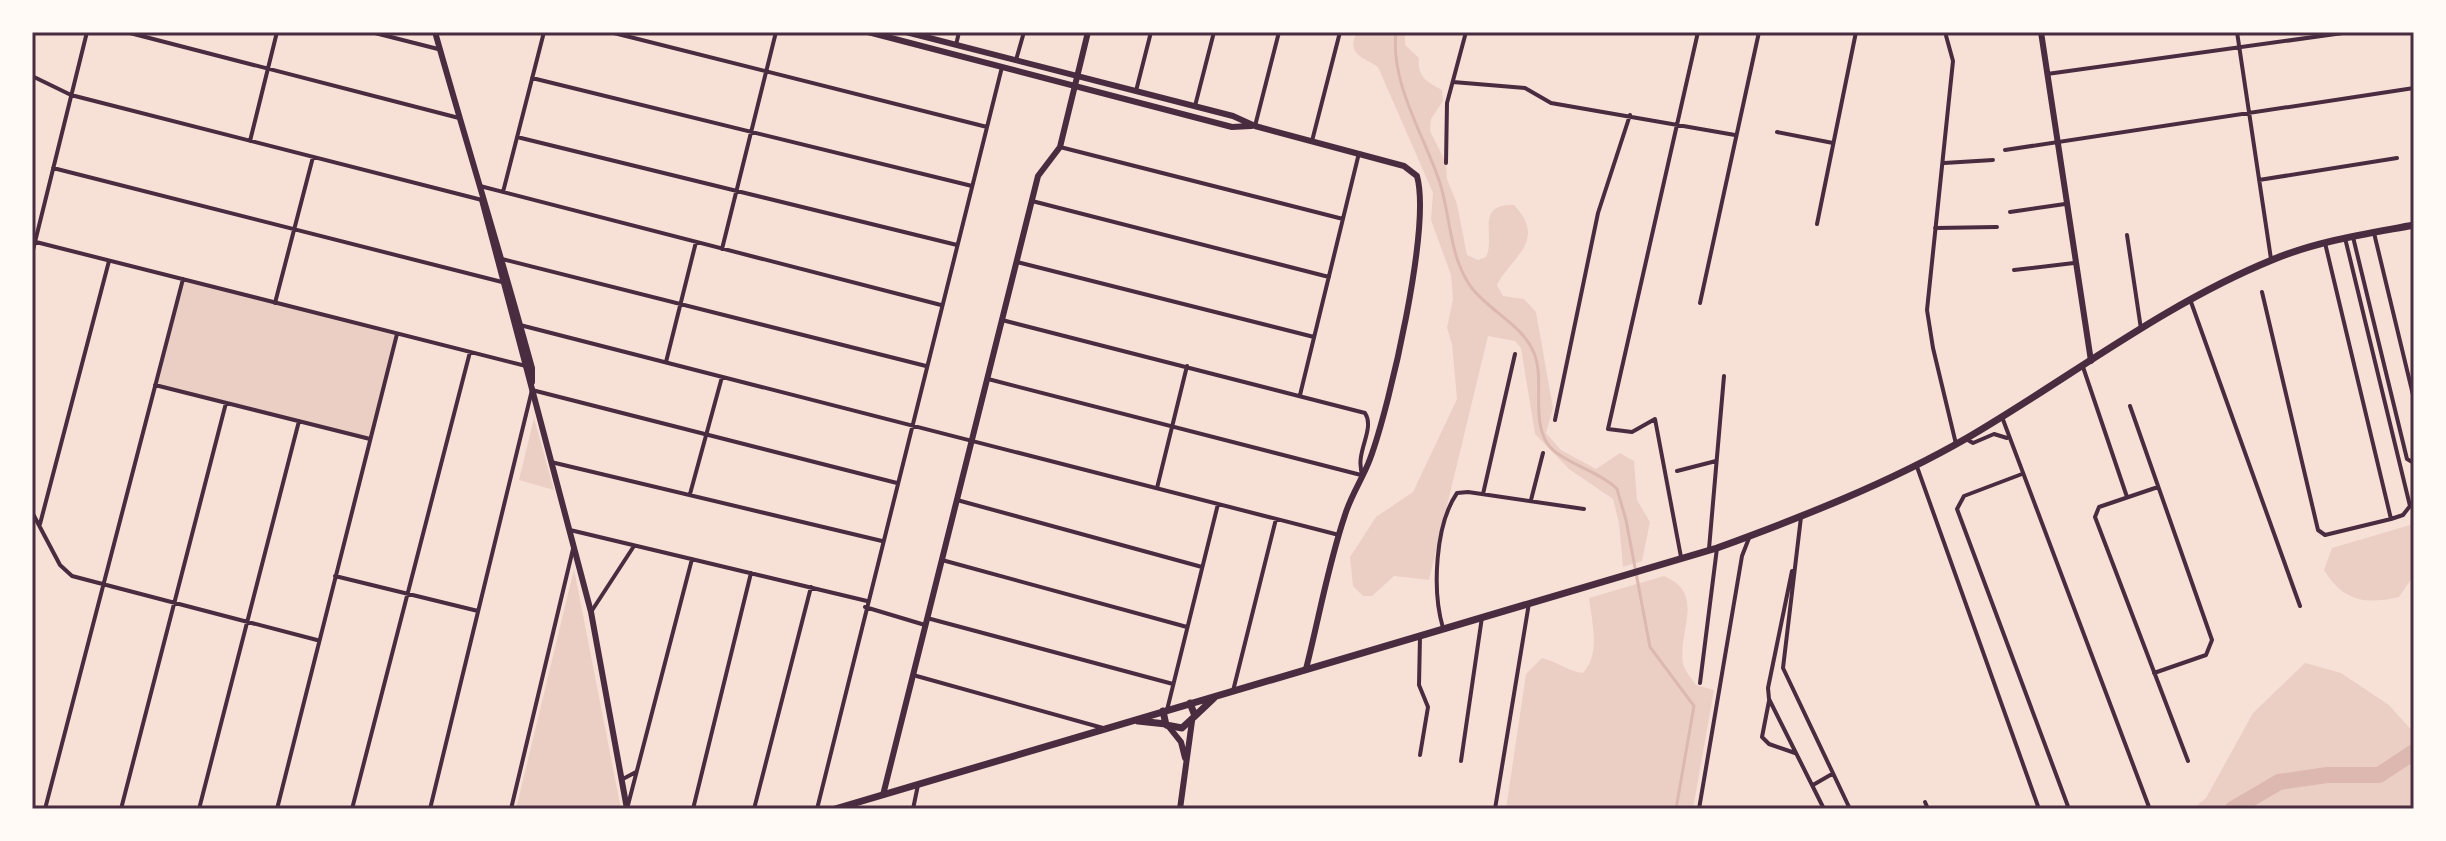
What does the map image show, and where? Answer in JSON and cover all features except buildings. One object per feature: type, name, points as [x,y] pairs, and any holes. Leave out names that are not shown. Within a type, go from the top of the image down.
[{"type":"main road","points":[[835,809],[856,806],[883,795],[1190,703],[1713,550],[1801,517],[1966,439],[2141,331],[2271,260],[2325,243],[2414,225]]},
{"type":"main road","points":[[1132,721],[1182,728],[1220,695]]},
{"type":"main road","points":[[1190,703],[1194,718]]},
{"type":"main road","points":[[1165,711],[1167,725]]},
{"type":"street","points":[[32,254],[87,32]]},
{"type":"street","points":[[126,32],[459,118]]},
{"type":"street","points":[[250,141],[277,32]]},
{"type":"street","points":[[371,32],[440,50]]},
{"type":"street","points":[[435,32],[529,367],[532,390],[591,612],[627,809]]},
{"type":"street","points":[[503,192],[544,32]]},
{"type":"street","points":[[610,32],[987,127]]},
{"type":"street","points":[[722,249],[776,32]]},
{"type":"street","points":[[868,32],[1232,127],[1255,126]]},
{"type":"street","points":[[906,32],[1195,106],[1410,169],[1417,176],[1420,197],[1398,352],[1379,429],[1339,535],[1306,669]]},
{"type":"street","points":[[956,45],[959,32]]},
{"type":"street","points":[[1016,60],[1024,32]]},
{"type":"street","points":[[883,795],[1032,201],[1041,170],[1060,147],[1088,32]]},
{"type":"street","points":[[1136,91],[1151,32]]},
{"type":"street","points":[[1195,106],[1214,32]]},
{"type":"street","points":[[1255,126],[1279,32]]},
{"type":"street","points":[[1312,141],[1340,32]]},
{"type":"street","points":[[1446,163],[1447,103],[1466,32]]},
{"type":"street","points":[[1681,559],[1655,419],[1632,432],[1608,429],[1698,32]]},
{"type":"street","points":[[1700,303],[1759,32]]},
{"type":"street","points":[[1817,224],[1856,32]]},
{"type":"street","points":[[1945,32],[1953,61],[1927,310],[1956,444]]},
{"type":"street","points":[[2041,32],[2091,361]]},
{"type":"street","points":[[2237,32],[2271,260]]},
{"type":"street","points":[[2047,74],[2350,32]]},
{"type":"street","points":[[817,809],[1002,67]]},
{"type":"street","points":[[32,76],[71,95],[482,200]]},
{"type":"street","points":[[532,78],[972,186]]},
{"type":"street","points":[[1453,82],[1525,88],[1551,103],[1735,135]]},
{"type":"street","points":[[2005,150],[2414,88]]},
{"type":"street","points":[[1555,420],[1605,188],[1630,115]]},
{"type":"street","points":[[1777,132],[1833,143]]},
{"type":"street","points":[[517,137],[957,245]]},
{"type":"street","points":[[1060,147],[1343,219]]},
{"type":"street","points":[[1300,395],[1359,153]]},
{"type":"street","points":[[275,303],[313,157]]},
{"type":"street","points":[[2259,180],[2397,158]]},
{"type":"street","points":[[1944,163],[1993,160]]},
{"type":"street","points":[[53,168],[502,282]]},
{"type":"street","points":[[478,186],[942,305]]},
{"type":"street","points":[[1032,201],[1329,277]]},
{"type":"street","points":[[2010,212],[2065,204]]},
{"type":"street","points":[[1935,228],[1997,227]]},
{"type":"street","points":[[2374,233],[2414,399]]},
{"type":"street","points":[[2127,235],[2141,331]]},
{"type":"street","points":[[2349,238],[2358,258],[2407,459],[2414,463]]},
{"type":"street","points":[[2262,292],[2318,530],[2325,535],[2403,515],[2410,506],[2349,238]]},
{"type":"street","points":[[34,241],[529,367]]},
{"type":"street","points":[[666,362],[696,242]]},
{"type":"street","points":[[2325,243],[2391,519]]},
{"type":"street","points":[[499,258],[502,282],[517,324]]},
{"type":"street","points":[[499,258],[926,366]]},
{"type":"street","points":[[39,526],[110,260]]},
{"type":"street","points":[[1017,262],[1314,337]]},
{"type":"street","points":[[2014,270],[2074,263]]},
{"type":"street","points":[[45,809],[183,279]]},
{"type":"street","points":[[2191,302],[2300,606]]},
{"type":"street","points":[[1002,320],[1300,395],[1368,416],[1359,456],[1363,476]]},
{"type":"street","points":[[517,324],[1339,535]]},
{"type":"street","points":[[277,809],[397,334]]},
{"type":"street","points":[[352,809],[470,352]]},
{"type":"street","points":[[1483,494],[1515,354]]},
{"type":"street","points":[[1157,488],[1187,366]]},
{"type":"street","points":[[2083,367],[2127,497]]},
{"type":"street","points":[[1700,683],[1713,550],[1716,461],[1724,376]]},
{"type":"street","points":[[690,495],[722,377]]},
{"type":"street","points":[[988,379],[1363,476]]},
{"type":"street","points":[[155,385],[371,439]]},
{"type":"street","points":[[532,390],[897,483]]},
{"type":"street","points":[[430,809],[532,390]]},
{"type":"street","points":[[121,809],[226,403]]},
{"type":"street","points":[[2130,406],[2212,640],[2206,655],[2154,673]]},
{"type":"street","points":[[2002,417],[2149,807]]},
{"type":"street","points":[[199,809],[299,421]]},
{"type":"street","points":[[1966,439],[1973,443],[1996,434],[2010,439]]},
{"type":"street","points":[[1531,500],[1543,453]]},
{"type":"street","points":[[1677,471],[1716,461]]},
{"type":"street","points":[[551,462],[882,541]]},
{"type":"street","points":[[1916,464],[2039,809]]},
{"type":"street","points":[[2022,474],[1964,496],[1957,509],[2069,809]]},
{"type":"street","points":[[2158,487],[2099,507],[2095,517],[2188,761]]},
{"type":"street","points":[[1443,628],[1435,577],[1453,499],[1460,492],[1584,509]]},
{"type":"street","points":[[957,500],[1202,567]]},
{"type":"street","points":[[1165,711],[1218,504]]},
{"type":"street","points":[[32,512],[65,572],[318,641]]},
{"type":"street","points":[[1801,517],[1783,668],[1850,809]]},
{"type":"street","points":[[1233,691],[1276,519]]},
{"type":"street","points":[[570,530],[811,587],[926,622],[1173,684]]},
{"type":"street","points":[[1699,809],[1742,556],[1750,536]]},
{"type":"street","points":[[591,612],[634,546]]},
{"type":"street","points":[[511,809],[574,547]]},
{"type":"street","points":[[627,809],[692,559]]},
{"type":"street","points":[[942,560],[1187,627]]},
{"type":"street","points":[[1794,569],[1788,578],[1762,737],[1769,744],[1795,753]]},
{"type":"street","points":[[693,809],[751,573]]},
{"type":"street","points":[[335,576],[478,611]]},
{"type":"street","points":[[754,809],[811,587]]},
{"type":"street","points":[[1495,809],[1529,603]]},
{"type":"street","points":[[1461,761],[1482,616]]},
{"type":"street","points":[[1420,755],[1428,707],[1419,685],[1421,634]]},
{"type":"street","points":[[1772,667],[1783,668]]},
{"type":"street","points":[[913,675],[1105,729]]},
{"type":"street","points":[[1769,699],[1824,809]]},
{"type":"street","points":[[1180,809],[1194,718]]},
{"type":"street","points":[[1167,725],[1181,742],[1187,766]]},
{"type":"street","points":[[621,780],[632,776],[640,767]]},
{"type":"street","points":[[1813,785],[1832,774]]},
{"type":"street","points":[[913,809],[918,785]]},
{"type":"street","points":[[1925,802],[1928,809]]},
{"type":"shaded area","points":[[1357,32],[1405,32],[1405,45],[1419,58],[1421,74],[1442,90],[1443,101],[1431,119],[1430,131],[1446,163],[1447,179],[1457,204],[1467,255],[1478,260],[1486,257],[1490,215],[1494,209],[1514,205],[1524,218],[1528,229],[1524,248],[1497,285],[1503,296],[1524,299],[1536,312],[1553,408],[1546,433],[1561,450],[1596,469],[1620,453],[1634,461],[1637,500],[1650,522],[1642,561],[1623,567],[1619,523],[1613,499],[1569,469],[1535,434],[1521,348],[1515,341],[1488,336],[1429,580],[1394,576],[1372,596],[1363,596],[1353,586],[1350,557],[1376,517],[1413,492],[1457,399],[1452,344],[1447,328],[1453,299],[1451,275],[1431,220],[1433,193],[1378,67],[1355,51],[1353,46]]},
{"type":"shaded area","points":[[183,279],[397,334],[371,439],[155,385]]},
{"type":"shaded area","points":[[534,418],[554,490],[519,480]]},
{"type":"shaded area","points":[[2414,502],[2414,575],[2399,597],[2365,600],[2339,588],[2324,570],[2332,548],[2410,525]]},
{"type":"shaded area","points":[[574,569],[621,809],[516,809]]},
{"type":"shaded area","points":[[1664,576],[1677,583],[1687,602],[1682,650],[1685,669],[1696,685],[1714,690],[1693,809],[1506,809],[1526,674],[1542,658],[1583,673],[1589,665],[1594,647],[1589,598]]},
{"type":"shaded area","points":[[2305,663],[2341,673],[2389,705],[2414,733],[2414,809],[2193,809],[2206,798],[2253,713]]},
{"type":"waterway","points":[[1396,32],[1398,70],[1403,90],[1440,183],[1458,263],[1478,296],[1522,334],[1534,353],[1540,422],[1547,443],[1561,456],[1617,489],[1626,520],[1650,647],[1694,706],[1676,809]]},
{"type":"waterway","points":[[2233,809],[2279,782],[2327,775],[2379,775],[2414,752]]}]
